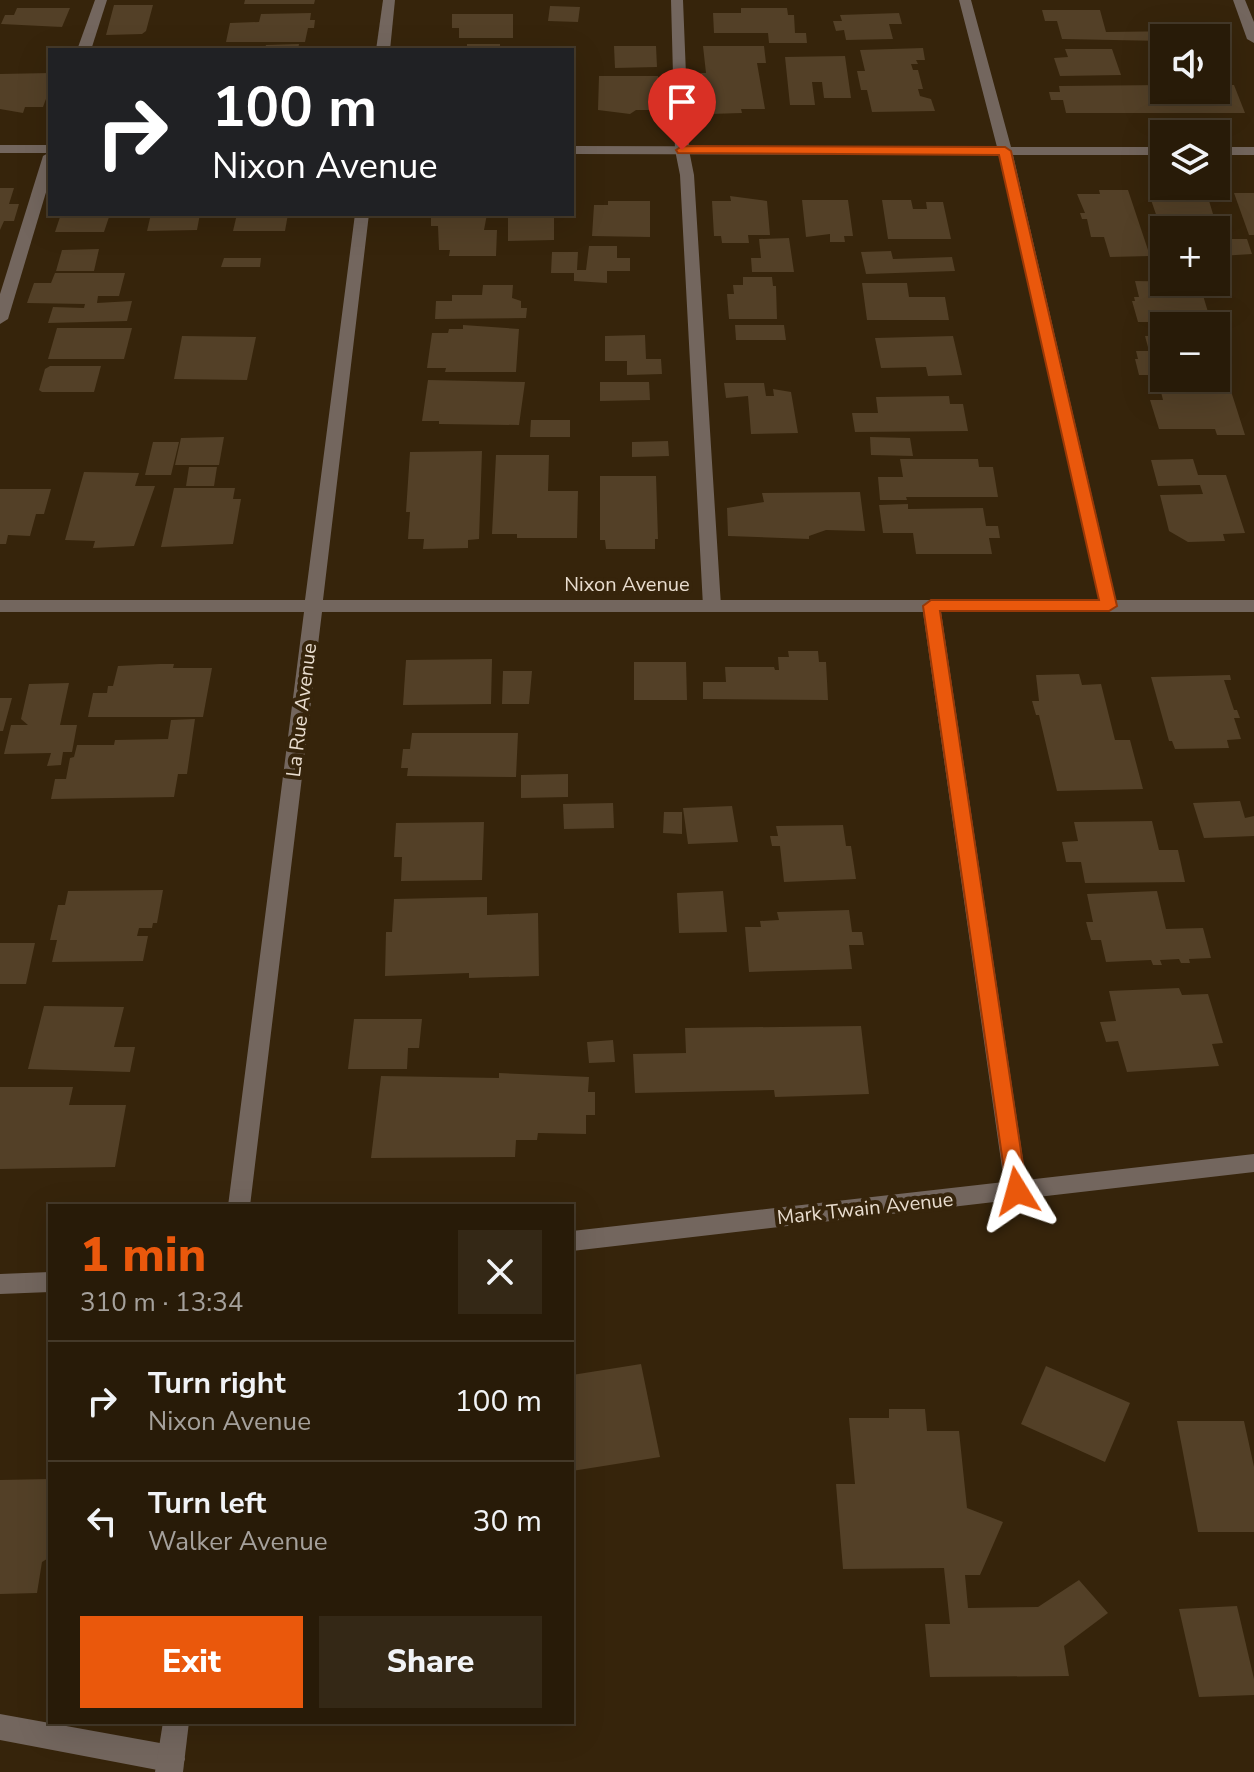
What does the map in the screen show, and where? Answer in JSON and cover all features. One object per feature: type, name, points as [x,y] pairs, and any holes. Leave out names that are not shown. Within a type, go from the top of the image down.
[{"type":"street","points":[[85,48],[101,0]]},
{"type":"street","points":[[383,48],[389,0]]},
{"type":"street","points":[[677,0],[682,150],[687,175],[712,606]]},
{"type":"street","points":[[965,0],[1005,151],[1109,606]]},
{"type":"street","points":[[1239,0],[1254,39]]},
{"type":"street","points":[[0,149],[48,149]]},
{"type":"street","points":[[574,150],[1150,151]]},
{"type":"street","points":[[1230,151],[1254,151]]},
{"type":"street","points":[[0,319],[48,163]]},
{"type":"street","name":"La Rue Avenue","points":[[239,1204],[362,216]]},
{"type":"street","name":"Nixon Avenue","points":[[0,606],[1254,606]]},
{"type":"street","points":[[931,606],[1017,1191]]},
{"type":"street","name":"Mark Twain Avenue","points":[[574,1241],[1254,1163]]},
{"type":"street","points":[[0,1284],[48,1282]]},
{"type":"street","points":[[0,1727],[170,1765],[176,1724]]},
{"type":"building","points":[[245,0],[315,0],[314,4],[244,4]]},
{"type":"building","points":[[114,5],[153,5],[146,31],[142,34],[106,35]]},
{"type":"building","points":[[550,6],[580,7],[578,22],[548,21]]},
{"type":"building","points":[[17,8],[70,8],[62,27],[1,24],[5,15],[14,15]]},
{"type":"building","points":[[741,8],[787,8],[788,15],[794,15],[795,33],[806,33],[807,43],[769,43],[768,33],[714,33],[713,13],[741,13]]},
{"type":"building","points":[[1042,10],[1100,10],[1106,32],[1150,31],[1150,41],[1062,39],[1057,21],[1045,21]]},
{"type":"building","points":[[311,13],[310,20],[315,20],[314,28],[308,28],[305,42],[226,42],[230,23],[259,22],[261,14]]},
{"type":"building","points":[[899,13],[902,24],[889,24],[893,39],[846,40],[844,30],[836,31],[833,21],[842,21],[840,15]]},
{"type":"building","points":[[452,14],[513,14],[513,38],[459,38],[459,28],[452,28]]},
{"type":"building","points":[[299,44],[298,48],[265,48],[266,45]]},
{"type":"building","points":[[467,44],[500,44],[500,48],[467,48]]},
{"type":"building","points":[[614,46],[656,46],[657,67],[615,68]]},
{"type":"building","points":[[703,46],[764,46],[766,63],[757,63],[765,109],[709,114],[707,88],[702,88],[701,73],[706,73]]},
{"type":"building","points":[[923,48],[925,60],[916,60],[918,64],[911,64],[913,70],[918,70],[923,89],[918,89],[920,96],[931,99],[935,111],[872,112],[867,90],[861,90],[857,71],[865,71],[860,50]]},
{"type":"building","points":[[1065,49],[1112,49],[1121,75],[1060,76],[1054,58],[1068,57]]},
{"type":"building","points":[[845,56],[851,98],[824,98],[822,82],[812,82],[815,105],[790,105],[785,57]]},
{"type":"building","points":[[48,73],[48,93],[43,107],[25,107],[23,113],[0,109],[0,74]]},
{"type":"building","points":[[599,76],[658,76],[658,110],[636,110],[630,114],[598,110]]},
{"type":"building","points":[[1150,85],[1150,104],[1230,104],[1230,85],[1234,85],[1245,113],[1066,113],[1063,100],[1051,100],[1049,92],[1060,92],[1059,86]]},
{"type":"building","points":[[0,188],[14,188],[9,204],[19,204],[14,221],[4,221],[0,230]]},
{"type":"building","points":[[1099,190],[1128,190],[1150,256],[1110,257],[1104,237],[1091,237],[1087,219],[1082,219],[1080,213],[1085,213],[1077,194],[1100,194]]},
{"type":"building","points":[[1234,193],[1254,193],[1254,235],[1249,235]]},
{"type":"building","points":[[730,196],[767,201],[770,235],[748,235],[749,243],[722,243],[721,236],[714,236],[712,201],[731,201]]},
{"type":"building","points":[[802,200],[848,200],[853,236],[844,236],[845,242],[830,242],[830,234],[806,237]]},
{"type":"building","points":[[882,200],[911,200],[913,209],[927,209],[926,202],[943,202],[951,239],[888,239]]},
{"type":"building","points":[[1151,200],[1209,200],[1214,216],[1157,216]]},
{"type":"building","points":[[608,201],[650,201],[650,237],[592,236],[594,205],[608,205]]},
{"type":"building","points":[[60,216],[109,216],[104,232],[55,232]]},
{"type":"building","points":[[151,216],[200,216],[197,230],[147,231]]},
{"type":"building","points":[[237,216],[288,216],[285,231],[233,231]]},
{"type":"building","points":[[431,216],[487,216],[484,230],[497,230],[496,256],[449,256],[450,250],[439,250],[438,226],[431,226]]},
{"type":"building","points":[[508,216],[554,216],[554,240],[508,241]]},
{"type":"building","points":[[789,238],[794,272],[752,272],[751,258],[761,258],[759,239]]},
{"type":"building","points":[[1230,239],[1247,239],[1252,254],[1230,255]]},
{"type":"building","points":[[589,246],[617,246],[617,258],[630,258],[630,271],[607,271],[607,283],[574,281],[574,273],[551,273],[552,252],[578,252],[577,270],[586,270]]},
{"type":"building","points":[[99,249],[94,271],[56,271],[62,250]]},
{"type":"building","points":[[891,251],[893,259],[952,257],[955,271],[866,274],[861,252]]},
{"type":"building","points":[[224,258],[261,258],[260,267],[221,267]]},
{"type":"building","points":[[55,273],[125,273],[119,296],[98,296],[97,303],[132,301],[127,321],[48,323],[53,307],[84,308],[85,304],[27,303],[34,283],[51,283]]},
{"type":"building","points":[[743,277],[772,277],[773,286],[776,286],[777,319],[729,319],[727,294],[734,294],[733,285],[743,285]]},
{"type":"building","points":[[1135,281],[1150,281],[1150,296],[1203,296],[1208,312],[1150,312],[1150,322],[1138,322],[1132,301],[1135,301],[1134,297],[1139,297]]},
{"type":"building","points":[[862,283],[907,283],[909,297],[945,297],[949,320],[867,320]]},
{"type":"building","points":[[483,285],[513,285],[512,298],[521,301],[521,308],[527,308],[526,318],[435,319],[436,301],[452,301],[452,295],[482,295]]},
{"type":"building","points":[[463,325],[519,329],[516,372],[445,372],[446,368],[427,368],[432,333],[448,333],[449,329],[463,329]]},
{"type":"building","points":[[735,325],[784,325],[786,340],[736,340]]},
{"type":"building","points":[[57,328],[132,328],[124,359],[48,359]]},
{"type":"building","points":[[645,335],[646,359],[661,359],[662,374],[627,375],[627,361],[605,361],[605,336]]},
{"type":"building","points":[[182,336],[256,337],[247,380],[174,379]]},
{"type":"building","points":[[953,336],[962,375],[928,376],[926,367],[881,368],[875,338]]},
{"type":"building","points":[[1145,336],[1150,336],[1150,375],[1139,375],[1136,351],[1149,351]]},
{"type":"building","points":[[50,366],[101,366],[94,392],[42,392],[39,390],[45,369]]},
{"type":"building","points":[[428,380],[525,382],[519,425],[422,421]]},
{"type":"building","points":[[600,382],[649,382],[650,400],[600,401]]},
{"type":"building","points":[[724,383],[764,383],[766,396],[774,396],[773,389],[791,392],[798,433],[751,434],[748,396],[726,398]]},
{"type":"building","points":[[1230,388],[1245,435],[1217,435],[1215,429],[1159,429],[1150,400],[1163,400],[1161,392],[1230,392]]},
{"type":"building","points":[[949,396],[950,404],[963,404],[968,431],[855,432],[852,413],[878,413],[876,397]]},
{"type":"building","points":[[531,420],[570,420],[570,437],[530,437]]},
{"type":"building","points":[[224,437],[219,465],[175,465],[181,438]]},
{"type":"building","points":[[870,437],[910,438],[913,456],[871,455]]},
{"type":"building","points":[[668,441],[669,456],[632,457],[632,442]]},
{"type":"building","points":[[153,442],[179,442],[171,475],[145,475]]},
{"type":"building","points":[[482,451],[479,539],[468,540],[468,548],[423,549],[424,539],[408,539],[410,512],[406,512],[410,452]]},
{"type":"building","points":[[496,455],[549,455],[548,491],[578,491],[577,538],[517,538],[517,534],[492,534]]},
{"type":"building","points":[[900,459],[978,459],[979,467],[993,467],[998,497],[880,500],[878,477],[903,477]]},
{"type":"building","points":[[1193,459],[1198,475],[1226,475],[1245,533],[1223,534],[1225,541],[1188,542],[1169,531],[1160,495],[1203,494],[1200,485],[1158,486],[1151,460]]},
{"type":"building","points":[[189,467],[217,467],[214,486],[186,486]]},
{"type":"building","points":[[84,472],[139,473],[135,486],[155,486],[134,546],[93,548],[95,541],[65,540]]},
{"type":"building","points":[[600,476],[656,476],[658,539],[655,539],[655,549],[606,549],[605,540],[600,540]]},
{"type":"building","points":[[174,488],[235,488],[233,499],[241,499],[233,544],[161,547]]},
{"type":"building","points":[[0,489],[51,489],[44,514],[36,514],[30,536],[8,535],[6,544],[0,544]]},
{"type":"building","points":[[860,492],[865,531],[826,530],[809,536],[809,539],[728,536],[727,508],[764,502],[762,493]]},
{"type":"building","points":[[908,504],[908,509],[983,508],[986,526],[998,526],[1000,538],[989,538],[992,554],[916,554],[913,533],[883,533],[879,505]]},
{"type":"building","points":[[788,651],[818,651],[819,662],[826,662],[828,700],[703,699],[703,682],[726,682],[725,667],[774,667],[779,670],[778,657],[789,657]]},
{"type":"building","points":[[492,659],[491,704],[403,705],[406,660]]},
{"type":"building","points":[[634,662],[686,662],[687,700],[634,700]]},
{"type":"building","points":[[174,664],[173,668],[212,668],[203,717],[88,717],[93,693],[107,693],[108,686],[113,686],[118,666]]},
{"type":"building","points":[[503,671],[532,671],[529,704],[502,704]]},
{"type":"building","points":[[1079,674],[1082,685],[1101,684],[1115,740],[1130,740],[1143,789],[1057,791],[1039,715],[1036,715],[1032,701],[1039,701],[1036,675]]},
{"type":"building","points":[[1230,675],[1231,680],[1224,680],[1234,710],[1240,718],[1234,718],[1241,739],[1227,740],[1229,748],[1175,749],[1169,741],[1151,677]]},
{"type":"building","points":[[69,683],[60,725],[77,725],[72,752],[63,752],[61,765],[47,766],[51,753],[4,754],[11,725],[28,725],[21,719],[29,684]]},
{"type":"building","points":[[0,698],[12,698],[3,731],[0,731]]},
{"type":"building","points":[[195,719],[187,774],[178,774],[174,797],[51,799],[55,779],[66,779],[70,758],[74,757],[77,745],[114,745],[115,740],[168,739],[171,720]]},
{"type":"building","points":[[412,733],[518,733],[516,777],[407,776],[408,768],[401,768],[403,749],[410,749]]},
{"type":"building","points":[[568,774],[568,797],[521,798],[521,775]]},
{"type":"building","points":[[1240,801],[1245,818],[1254,816],[1254,836],[1204,838],[1193,803]]},
{"type":"building","points":[[613,803],[614,828],[564,829],[563,804]]},
{"type":"building","points":[[732,806],[738,842],[688,844],[683,808]]},
{"type":"building","points":[[664,812],[682,812],[682,834],[663,833]]},
{"type":"building","points":[[1152,821],[1159,850],[1178,850],[1185,882],[1085,883],[1081,862],[1066,862],[1062,842],[1078,841],[1074,822]]},
{"type":"building","points":[[484,822],[482,880],[401,881],[402,857],[394,857],[396,823]]},
{"type":"building","points":[[843,825],[846,846],[851,846],[856,879],[784,882],[780,846],[772,846],[770,836],[778,836],[776,826]]},
{"type":"building","points":[[163,890],[157,923],[153,923],[152,928],[139,928],[137,936],[148,936],[143,961],[52,962],[57,940],[50,940],[58,905],[65,905],[68,891]]},
{"type":"building","points":[[723,891],[727,932],[679,933],[677,893]]},
{"type":"building","points":[[1157,891],[1166,929],[1203,928],[1211,958],[1189,959],[1190,963],[1181,963],[1179,959],[1160,960],[1162,965],[1153,965],[1151,960],[1106,962],[1101,940],[1091,940],[1086,922],[1093,922],[1087,894]]},
{"type":"building","points":[[487,897],[487,915],[538,913],[539,976],[469,978],[469,973],[385,976],[386,932],[392,932],[394,899]]},
{"type":"building","points":[[849,910],[852,932],[862,932],[864,945],[849,945],[852,969],[749,972],[745,927],[761,927],[760,921],[779,920],[777,912]]},
{"type":"building","points":[[0,943],[35,943],[26,984],[0,984]]},
{"type":"building","points":[[1179,988],[1182,995],[1208,994],[1223,1043],[1212,1044],[1219,1066],[1127,1072],[1118,1041],[1106,1042],[1100,1022],[1116,1021],[1109,991]]},
{"type":"building","points":[[44,1006],[124,1007],[114,1047],[135,1047],[130,1072],[28,1069]]},
{"type":"building","points":[[354,1019],[422,1019],[419,1048],[408,1048],[407,1069],[348,1069]]},
{"type":"building","points":[[861,1026],[869,1094],[775,1097],[774,1090],[635,1093],[633,1054],[686,1053],[685,1028]]},
{"type":"building","points":[[613,1040],[615,1062],[589,1063],[587,1042]]},
{"type":"building","points":[[499,1073],[589,1077],[588,1092],[595,1092],[595,1115],[586,1115],[586,1134],[538,1133],[537,1140],[516,1140],[515,1157],[371,1158],[381,1076],[499,1078]]},
{"type":"building","points":[[0,1087],[73,1087],[69,1105],[126,1105],[115,1167],[0,1169]]},
{"type":"building","points":[[641,1364],[660,1457],[574,1471],[574,1375]]},
{"type":"building","points":[[1046,1366],[1130,1403],[1105,1462],[1021,1424]]},
{"type":"building","points":[[889,1409],[925,1409],[927,1431],[959,1431],[967,1508],[1003,1522],[980,1575],[965,1575],[968,1608],[1038,1607],[1079,1580],[1108,1613],[1064,1646],[1069,1676],[930,1677],[925,1624],[950,1624],[944,1568],[843,1569],[836,1484],[855,1484],[849,1418],[889,1418]]},
{"type":"building","points":[[1177,1421],[1244,1421],[1254,1467],[1254,1532],[1198,1532]]},
{"type":"building","points":[[48,1479],[48,1558],[42,1562],[37,1593],[0,1594],[0,1480]]},
{"type":"building","points":[[1237,1606],[1254,1679],[1254,1695],[1199,1697],[1179,1609]]},
{"type":"route","points":[[682,150],[1005,151],[1109,606],[931,606],[1017,1191]]}]
